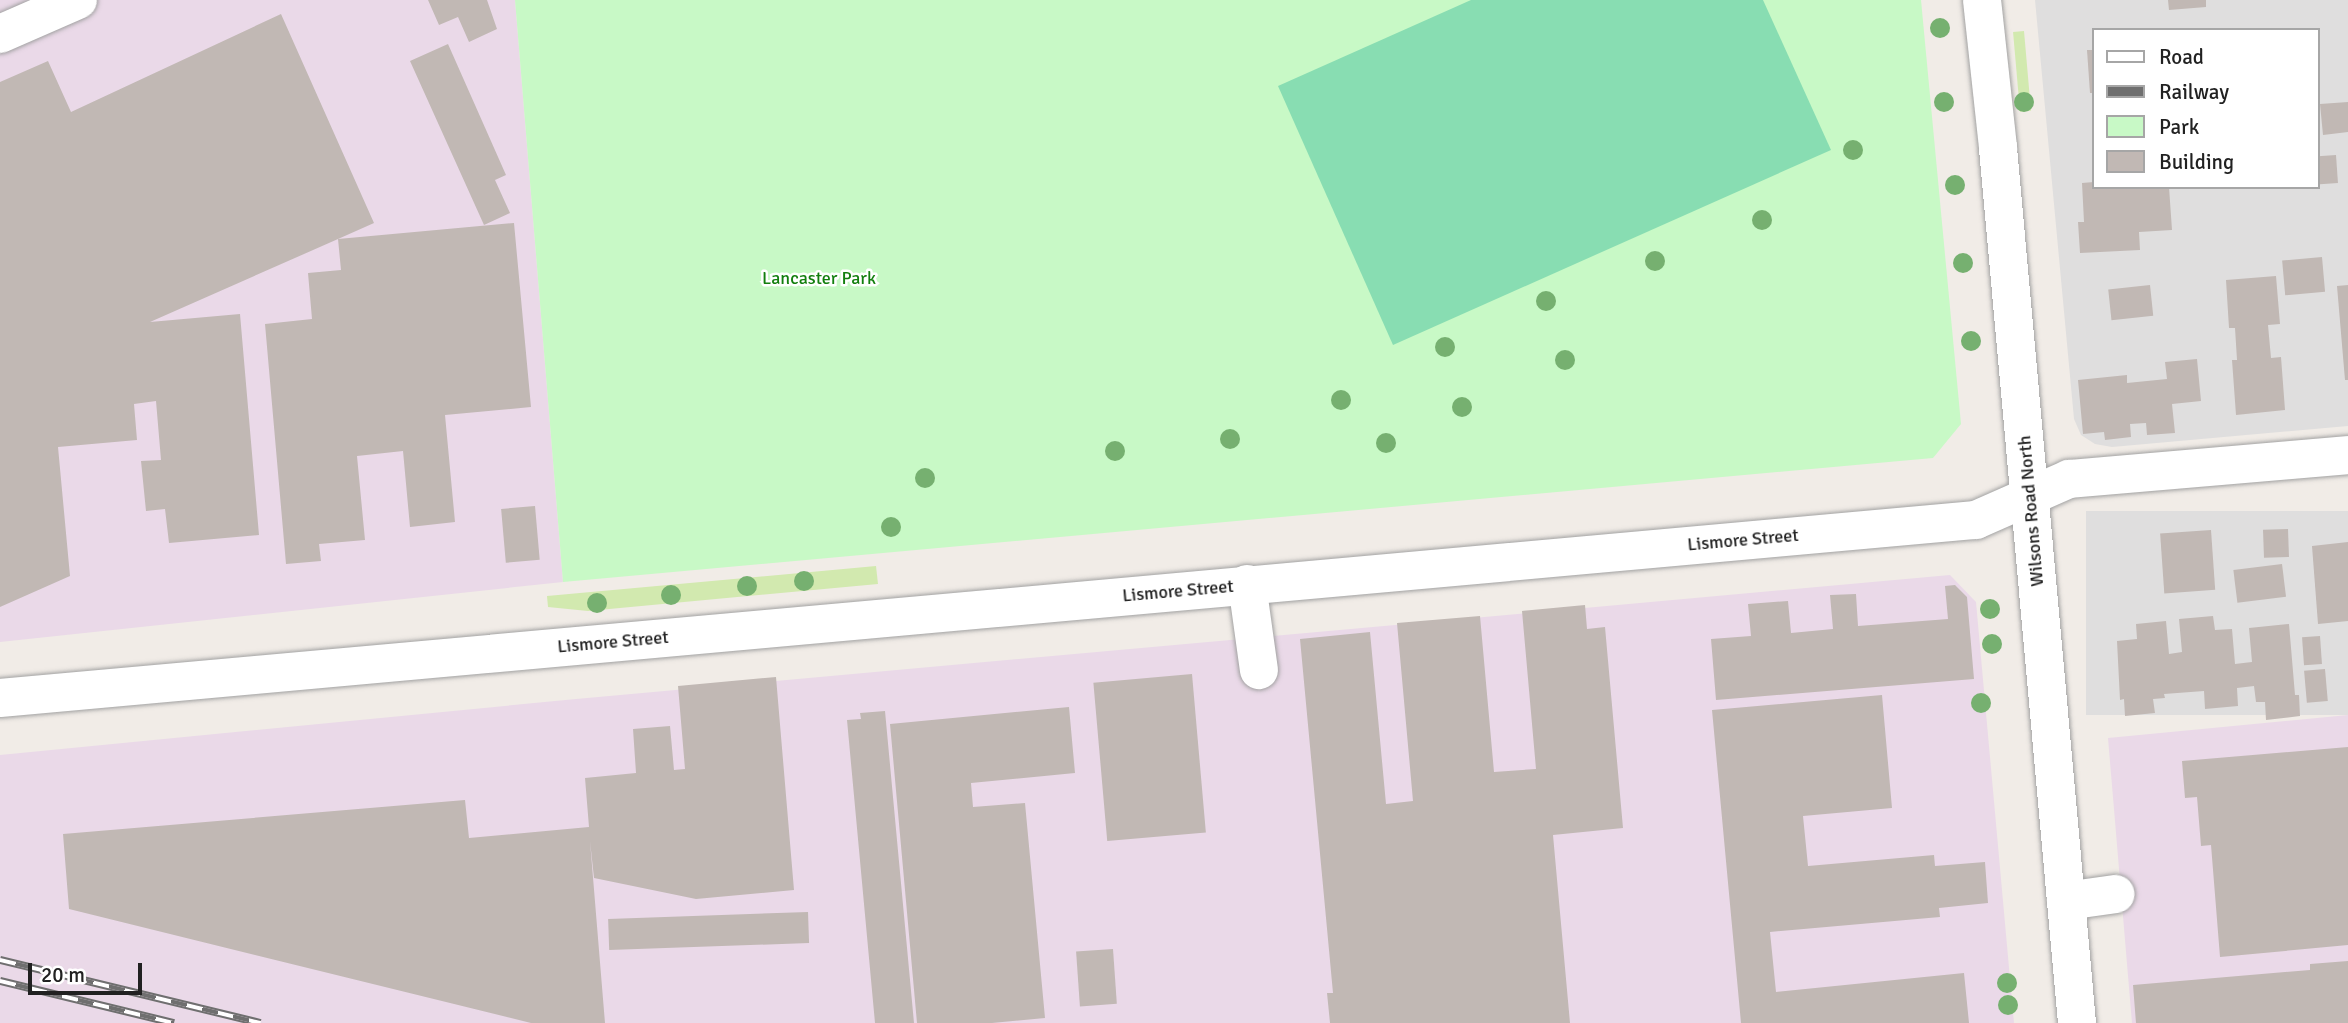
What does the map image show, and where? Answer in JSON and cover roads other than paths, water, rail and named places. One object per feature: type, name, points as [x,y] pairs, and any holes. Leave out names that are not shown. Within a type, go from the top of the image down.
[{"type":"street","points":[[0,34],[78,0]]},
{"type":"street","name":"Wilsons Road North","points":[[1982,0],[2077,1023]]},
{"type":"street","name":"Lismore Street","points":[[0,698],[1976,520],[2068,480],[2348,455]]},
{"type":"street","points":[[1247,584],[1259,670]]},
{"type":"street","points":[[2066,901],[2116,894]]},
{"type":"railway","points":[[0,960],[261,1023]]},
{"type":"railway","points":[[0,981],[174,1023]]},
{"type":"park label","name":"Lancaster Park","points":[[819,278]]}]
